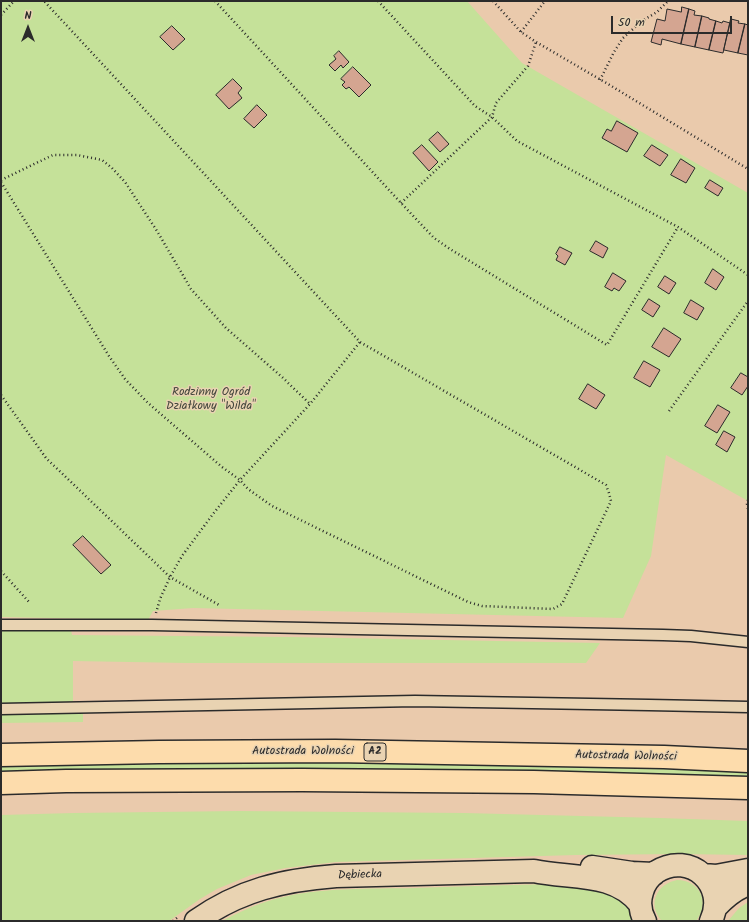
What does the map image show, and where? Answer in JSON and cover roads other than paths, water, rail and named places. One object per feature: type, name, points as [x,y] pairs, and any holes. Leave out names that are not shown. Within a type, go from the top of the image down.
[{"type":"highway","name":"Autostrada Wolności","points":[[1,755],[335,751],[656,757],[748,761]]},
{"type":"highway","points":[[1,783],[66,781],[302,780],[534,782],[748,788]]},
{"type":"street","points":[[643,913],[641,896],[643,888],[648,880],[661,869],[679,865],[696,870],[709,882],[715,898],[713,914]]},
{"type":"street","name":"Dębiecka","points":[[534,871],[559,866],[585,866],[632,873],[654,874]]},
{"type":"street","points":[[703,875],[716,876],[748,870]]},
{"type":"street","name":"Dębiecka","points":[[196,921],[211,910],[245,894],[275,884],[305,879],[336,876],[534,871],[554,875],[599,879],[618,886],[637,900],[643,913]]},
{"type":"street","points":[[713,914],[730,894],[748,884]]},
{"type":"lane","points":[[1,624],[152,625],[663,635],[691,636],[748,642]]},
{"type":"lane","points":[[1,709],[415,701],[748,708]]},
{"type":"park label","name":"Rodzinny Ogród Działkowy \"Wilda\"","points":[[211,400]]}]
